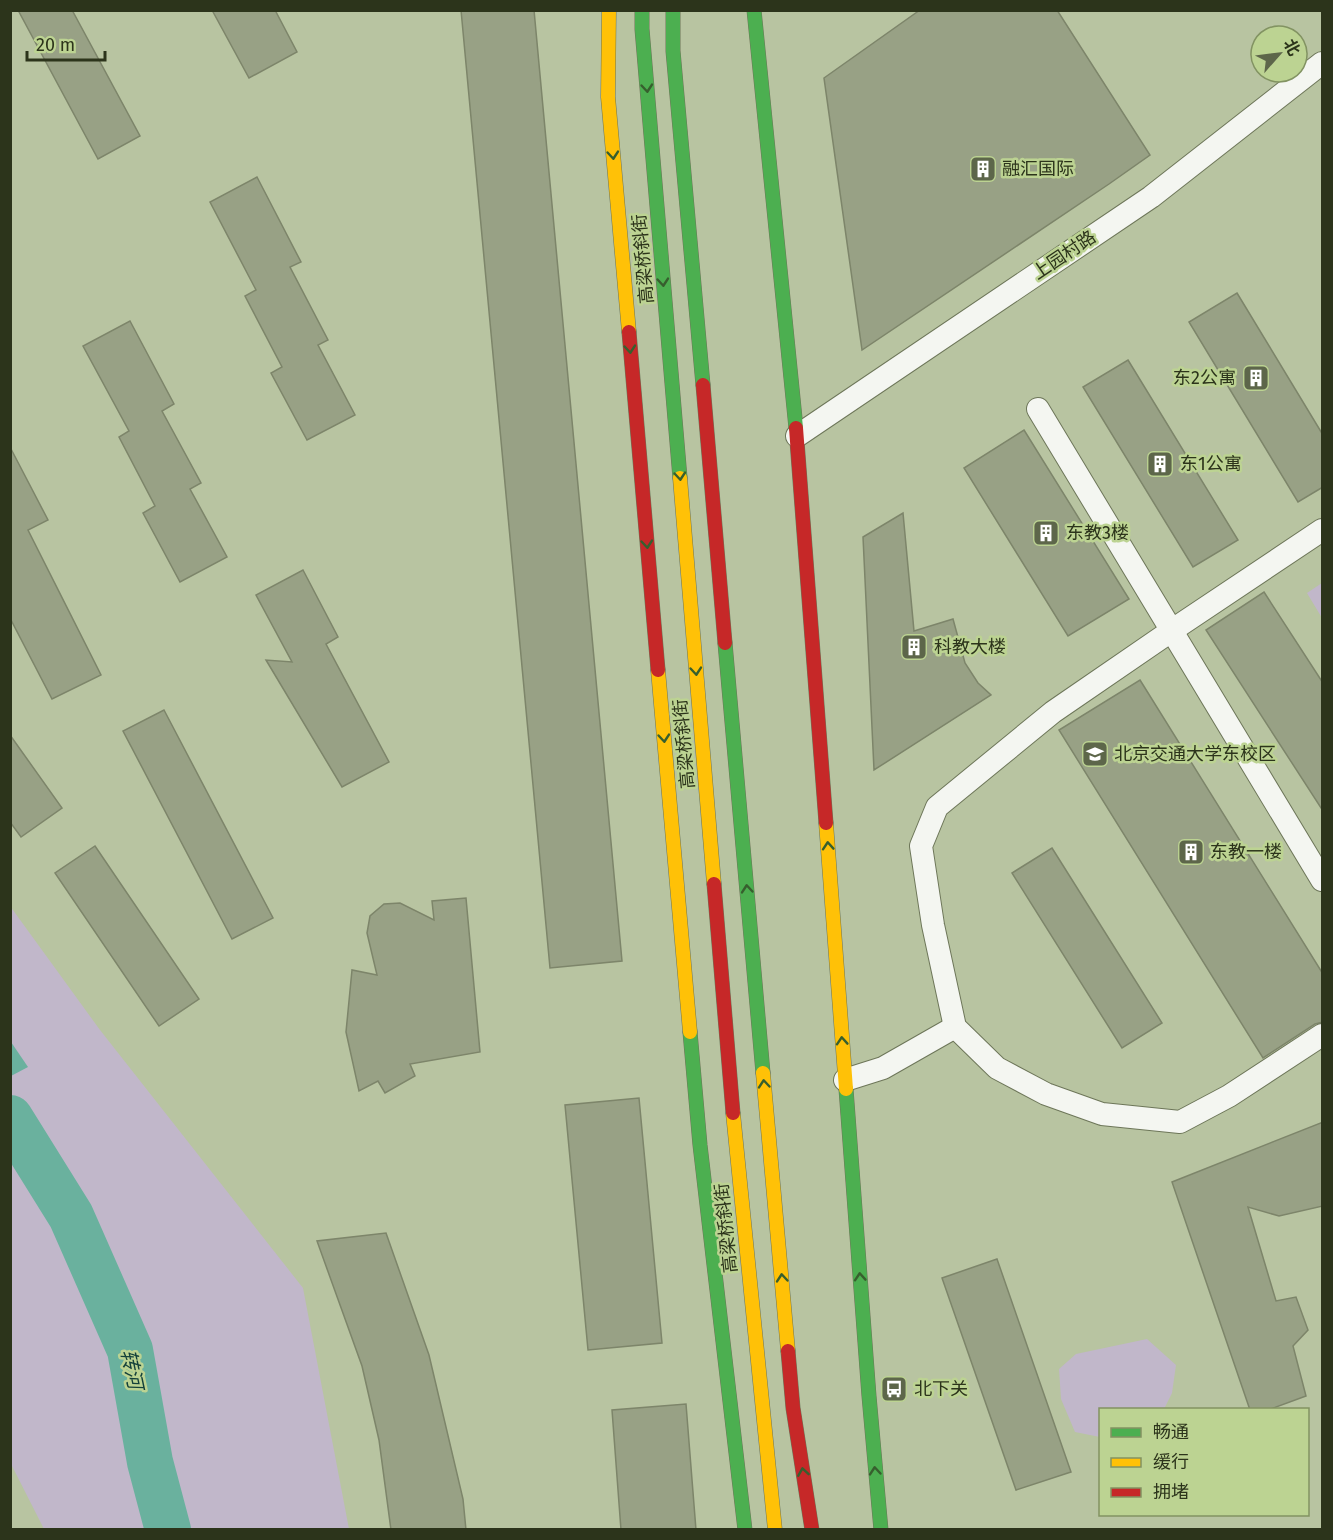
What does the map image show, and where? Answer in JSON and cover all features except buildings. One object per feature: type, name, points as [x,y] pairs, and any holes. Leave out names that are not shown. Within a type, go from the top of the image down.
[{"type":"street","name":"高梁桥斜街","points":[[609,10],[608,97],[700,1145],[745,1530]]},
{"type":"street","name":"高梁桥斜街","points":[[642,10],[734,1119],[775,1530]]},
{"type":"street","points":[[673,10],[673,51],[793,1408],[812,1530]]},
{"type":"street","points":[[754,10],[797,436],[880,1530]]},
{"type":"street","points":[[632,49],[642,29]]},
{"type":"street","name":"上园村路","points":[[797,436],[1151,197],[1323,63]]},
{"type":"street","points":[[608,97],[622,68]]},
{"type":"street","points":[[1038,409],[1323,880]]},
{"type":"street","points":[[1323,530],[1053,712],[937,807],[921,846],[933,925],[955,1027],[997,1068],[1046,1094],[1102,1114],[1180,1122],[1229,1096],[1323,1035]]},
{"type":"street","points":[[845,1080],[883,1068],[955,1027]]},
{"type":"shaded area","points":[[1322,583],[1322,618],[1307,593]]},
{"type":"shaded area","points":[[10,906],[100,1030],[303,1288],[349,1529],[44,1529],[11,1464]]},
{"type":"shaded area","points":[[1147,1339],[1176,1365],[1172,1393],[1164,1408],[1099,1408],[1099,1437],[1075,1432],[1061,1399],[1059,1369],[1076,1354]]},
{"type":"water","points":[[11,1042],[28,1067],[10,1076]]},
{"type":"waterway","name":"转河","points":[[10,1118],[71,1216],[130,1350],[150,1462],[168,1530]]},
{"type":"traffic: fast","points":[[642,10],[680,478]]},
{"type":"traffic: fast","points":[[673,10],[673,51],[703,385]]},
{"type":"traffic: fast","points":[[754,10],[796,428]]},
{"type":"traffic: fast","points":[[725,643],[763,1073]]},
{"type":"traffic: fast","points":[[690,1032],[700,1145],[745,1530]]},
{"type":"traffic: fast","points":[[846,1089],[881,1530]]},
{"type":"traffic: slow","points":[[609,10],[608,97],[629,332]]},
{"type":"traffic: slow","points":[[680,478],[714,884]]},
{"type":"traffic: slow","points":[[658,670],[690,1032]]},
{"type":"traffic: slow","points":[[826,823],[846,1089]]},
{"type":"traffic: slow","points":[[763,1073],[788,1351]]},
{"type":"traffic: slow","points":[[733,1113],[775,1530]]},
{"type":"traffic: jam","points":[[629,332],[658,670]]},
{"type":"traffic: jam","points":[[703,385],[725,643]]},
{"type":"traffic: jam","points":[[796,428],[826,823]]},
{"type":"traffic: jam","points":[[714,884],[733,1113]]},
{"type":"traffic: jam","points":[[788,1351],[793,1408],[812,1530]]},
{"type":"place","name":"融汇国际","points":[[983,169]]},
{"type":"place","name":"东2公寓","points":[[1256,378]]},
{"type":"place","name":"东1公寓","points":[[1160,464]]},
{"type":"place","name":"东教3楼","points":[[1046,533]]},
{"type":"place","name":"科教大楼","points":[[914,647]]},
{"type":"place","name":"北京交通大学东校区","points":[[1095,754]]},
{"type":"place","name":"东教一楼","points":[[1191,852]]},
{"type":"place","name":"北下关","points":[[894,1389]]}]
